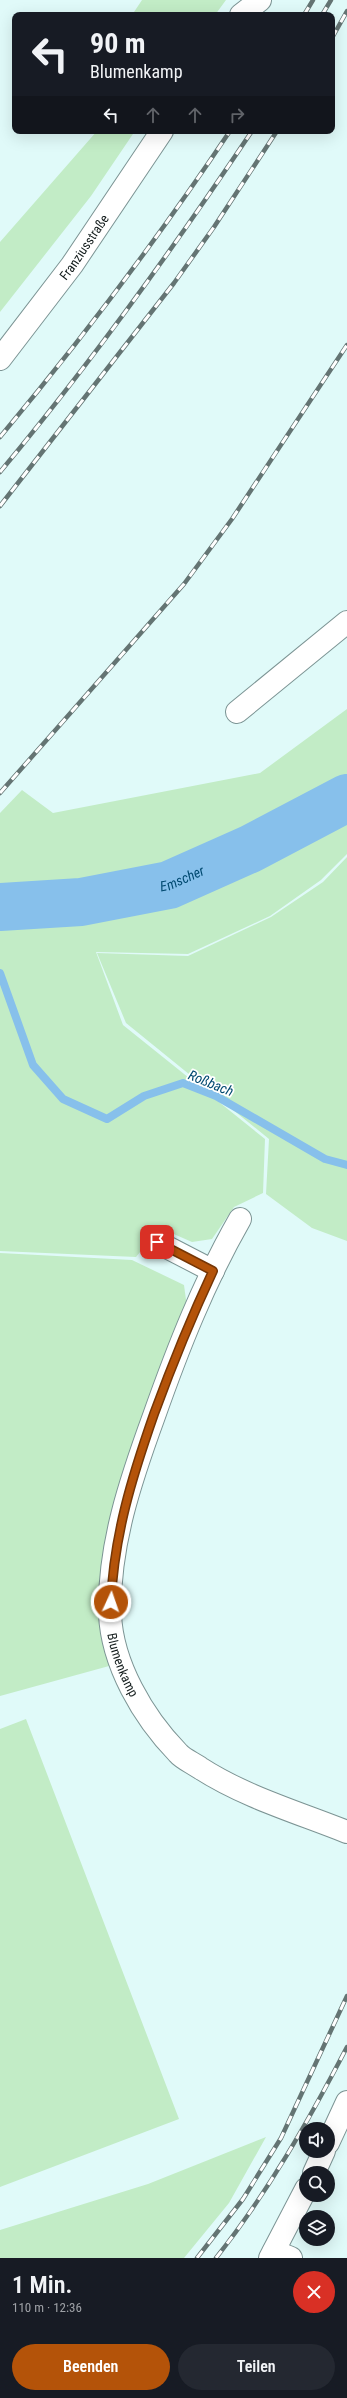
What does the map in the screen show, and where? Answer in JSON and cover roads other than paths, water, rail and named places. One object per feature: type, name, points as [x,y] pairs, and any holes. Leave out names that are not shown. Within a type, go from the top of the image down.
[{"type":"street","points":[[245,12],[260,0]]},
{"type":"street","name":"Franziusstraße","points":[[0,359],[72,265],[160,134]]},
{"type":"street","points":[[237,712],[347,622]]},
{"type":"street","name":"Blumenkamp","points":[[240,1219],[213,1271],[176,1355],[136,1467],[124,1508],[113,1564],[110,1615],[120,1663],[144,1710],[178,1754],[228,1785],[347,1832]]},
{"type":"street","points":[[157,1242],[213,1271]]},
{"type":"street","points":[[335,2128],[347,2102]]},
{"type":"street","points":[[278,2256],[301,2202]]},
{"type":"waterway","name":"Emscher","points":[[0,907],[81,902],[169,885],[250,849],[347,798]]},
{"type":"waterway","name":"Roßbach","points":[[0,973],[33,1065],[63,1099],[107,1119],[144,1096],[183,1083],[216,1096],[325,1159],[347,1165]]},
{"type":"railway","points":[[306,12],[313,0]]},
{"type":"railway","points":[[324,12],[331,0]]},
{"type":"railway","points":[[335,33],[347,11]]},
{"type":"railway","points":[[0,437],[61,363],[148,249],[228,134]]},
{"type":"railway","points":[[0,472],[67,389],[162,262],[250,134]]},
{"type":"railway","points":[[0,506],[174,283],[214,227],[275,134]]},
{"type":"railway","points":[[0,793],[184,584],[232,519],[347,345]]},
{"type":"railway","points":[[197,2258],[243,2199],[281,2138],[347,1996]]},
{"type":"railway","points":[[216,2258],[253,2208],[270,2182],[302,2129],[347,2047]]}]
